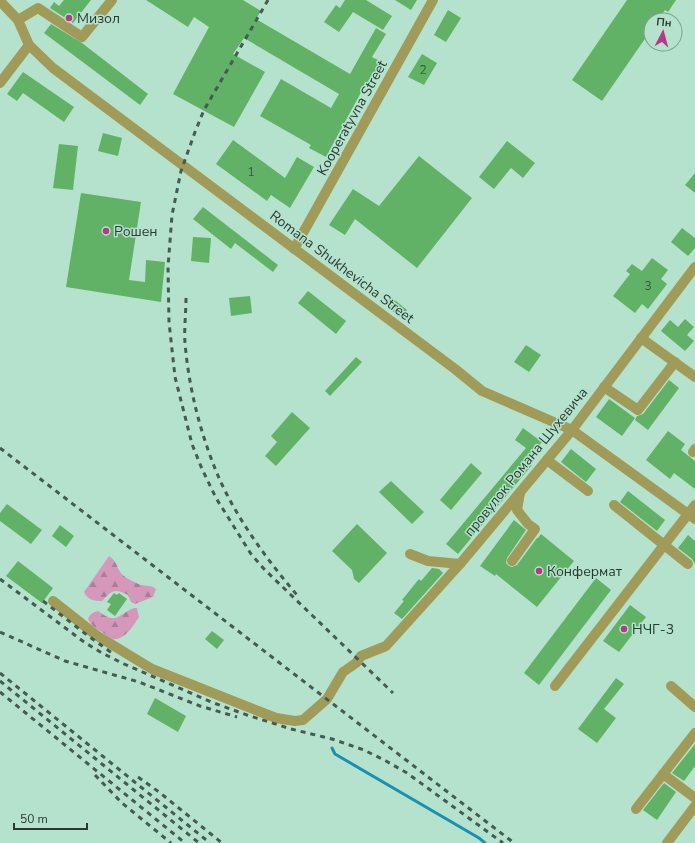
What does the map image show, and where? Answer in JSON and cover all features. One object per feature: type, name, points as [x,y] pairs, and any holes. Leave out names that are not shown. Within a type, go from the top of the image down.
[{"type":"street","points":[[18,20],[38,8],[82,37],[112,0]]},
{"type":"street","name":"Kooperatyvna Street","points":[[294,249],[433,0]]},
{"type":"street","name":"Romana Shukhevicha Street","points":[[0,1],[18,20],[29,45],[53,68],[455,369],[482,391],[572,430],[692,517]]},
{"type":"street","points":[[0,84],[29,45]]},
{"type":"street","name":"провулок Романа Шухевича","points":[[53,601],[96,635],[152,669],[276,718],[295,721],[302,720],[327,699],[343,672],[356,663],[361,656],[386,646],[460,564],[572,430],[695,267]]},
{"type":"street","points":[[641,338],[695,376]]},
{"type":"street","points":[[604,387],[638,410],[675,362]]},
{"type":"street","points":[[547,460],[588,491]]},
{"type":"street","points":[[512,560],[535,529],[528,524],[517,510],[520,491]]},
{"type":"street","points":[[614,505],[688,564]]},
{"type":"street","points":[[555,686],[665,546],[692,517],[695,505]]},
{"type":"street","points":[[410,554],[428,561],[460,564]]},
{"type":"street","points":[[671,686],[695,707]]},
{"type":"street","points":[[636,809],[695,733]]},
{"type":"street","points":[[663,774],[695,798]]},
{"type":"street","points":[[667,843],[695,806]]},
{"type":"green space","points":[[109,556],[114,561],[121,574],[141,585],[151,586],[156,589],[153,597],[135,604],[131,602],[128,595],[119,591],[111,592],[102,601],[93,600],[87,597],[84,592]]},
{"type":"green space","points":[[134,608],[137,608],[139,617],[125,635],[117,639],[113,639],[98,630],[88,619],[96,611],[109,618],[116,618]]},
{"type":"building","name":"Мизол","points":[[64,0],[91,0],[73,23],[50,8],[54,2],[59,6]]},
{"type":"building","points":[[146,0],[243,0],[261,11],[256,19],[350,74],[376,28],[386,34],[372,57],[382,62],[369,87],[365,85],[326,157],[309,148],[311,145],[260,116],[281,79],[331,108],[339,94],[244,38],[233,54],[265,72],[234,127],[173,94],[209,27],[194,17],[188,27]]},
{"type":"building","points":[[345,0],[366,0],[392,16],[383,30],[353,12],[339,32],[324,22],[336,5],[340,8]]},
{"type":"building","points":[[395,0],[417,0],[411,10]]},
{"type":"building","points":[[627,0],[676,0],[668,12],[665,10],[664,12],[643,12],[643,42],[602,101],[572,80]]},
{"type":"building","points":[[448,10],[461,18],[446,42],[434,35]]},
{"type":"building","points":[[51,24],[82,43],[148,94],[140,105],[44,33]]},
{"type":"building","points":[[422,54],[437,63],[424,85],[408,77]]},
{"type":"building","points":[[23,72],[74,107],[64,122],[23,93],[17,101],[7,94]]},
{"type":"building","points":[[103,133],[122,138],[118,156],[98,151]]},
{"type":"building","points":[[233,140],[285,178],[297,157],[314,167],[290,208],[271,195],[267,201],[216,164]]},
{"type":"building","points":[[507,141],[535,163],[523,178],[511,168],[494,189],[479,177]]},
{"type":"building","points":[[59,144],[78,146],[73,190],[53,188]]},
{"type":"building","points":[[419,156],[472,198],[417,268],[355,219],[345,235],[329,225],[353,189],[379,206]]},
{"type":"building","points":[[695,173],[695,193],[685,185]]},
{"type":"building","name":"Рошен","points":[[81,193],[141,202],[129,280],[145,282],[146,260],[165,262],[161,302],[66,287]]},
{"type":"building","points":[[203,207],[278,265],[273,272],[235,243],[231,249],[193,219]]},
{"type":"building","points":[[682,228],[695,238],[695,248],[688,256],[671,242]]},
{"type":"building","points":[[193,237],[211,238],[209,263],[191,261]]},
{"type":"building","points":[[652,258],[668,270],[661,279],[667,284],[648,309],[642,304],[635,313],[613,296],[630,274],[626,271],[632,264],[642,271]]},
{"type":"building","points":[[308,291],[346,321],[336,334],[298,303]]},
{"type":"building","points":[[250,296],[252,313],[231,316],[229,298]]},
{"type":"building","points":[[391,297],[407,310],[401,318],[384,304]]},
{"type":"building","points":[[685,319],[694,327],[687,335],[694,341],[685,351],[661,331],[670,320],[678,327]]},
{"type":"building","points":[[526,345],[541,355],[529,372],[514,362]]},
{"type":"building","points":[[356,357],[362,362],[330,396],[325,391]]},
{"type":"building","points":[[669,380],[679,388],[648,430],[635,420],[637,416],[643,414]]},
{"type":"building","points":[[609,399],[635,418],[622,436],[596,417]]},
{"type":"building","points":[[292,412],[310,428],[276,466],[265,456],[277,442],[271,436]]},
{"type":"building","points":[[523,428],[542,442],[528,461],[532,465],[458,554],[446,544],[526,448],[515,440]]},
{"type":"building","points":[[668,431],[685,444],[681,450],[695,461],[695,489],[674,473],[670,479],[646,460]]},
{"type":"building","points":[[571,449],[596,469],[586,482],[561,462]]},
{"type":"building","points":[[471,463],[482,473],[451,510],[440,500]]},
{"type":"building","points":[[391,481],[424,512],[412,524],[379,492]]},
{"type":"building","points":[[628,491],[665,520],[657,531],[620,502]]},
{"type":"building","points":[[7,504],[42,530],[31,544],[0,521],[0,513]]},
{"type":"building","name":"Конфермат","points":[[514,520],[526,530],[507,558],[506,563],[509,566],[512,567],[517,565],[541,534],[574,561],[537,607],[496,574],[495,576],[480,566]]},
{"type":"building","points":[[357,524],[387,553],[359,583],[354,579],[352,570],[332,551]]},
{"type":"building","points":[[60,525],[74,536],[66,547],[52,536]]},
{"type":"building","points":[[688,535],[695,541],[695,564],[692,559],[678,548]]},
{"type":"building","points":[[18,561],[53,588],[42,603],[6,576]]},
{"type":"building","points":[[432,568],[439,569],[443,573],[402,619],[394,613],[404,601],[402,600],[419,579],[421,581]]},
{"type":"building","points":[[596,578],[611,590],[539,685],[524,673]]},
{"type":"building","points":[[114,593],[117,595],[119,593],[127,599],[115,616],[107,610],[111,604],[107,602]]},
{"type":"building","name":"НЧГ-3","points":[[630,605],[646,617],[619,652],[603,641]]},
{"type":"building","points":[[212,631],[224,640],[217,649],[205,639]]},
{"type":"building","points":[[616,678],[624,684],[604,709],[616,718],[597,743],[578,729]]},
{"type":"building","points":[[155,698],[186,716],[178,732],[147,714]]},
{"type":"building","points":[[695,744],[695,766],[684,781],[672,773]]},
{"type":"building","points":[[664,783],[676,792],[657,820],[643,810]]},
{"type":"waterway","points":[[332,748],[335,754],[479,838],[485,843]]},
{"type":"railway","points":[[268,0],[204,110],[181,171],[172,215],[168,267],[169,322],[175,377],[192,444],[202,469],[216,498],[251,554],[265,570],[393,693]]},
{"type":"railway","points":[[186,298],[185,337],[189,378],[201,429],[207,446],[226,493],[244,524],[264,554],[297,595]]},
{"type":"railway","points":[[0,448],[514,843]]},
{"type":"railway","points":[[0,579],[84,642],[124,664],[211,702],[291,729],[332,739],[364,750],[386,761],[407,773],[503,843]]},
{"type":"railway","points":[[43,601],[112,653]]},
{"type":"railway","points":[[0,632],[65,661],[139,682],[200,706],[237,717]]},
{"type":"railway","points":[[0,673],[210,843]]},
{"type":"railway","points":[[0,681],[199,843]]},
{"type":"railway","points":[[0,692],[185,843]]},
{"type":"railway","points":[[95,775],[122,803],[171,843]]},
{"type":"railway","points":[[138,777],[222,843]]},
{"type":"place","name":"Мизол","points":[[69,18]]},
{"type":"place","name":"Рошен","points":[[106,231]]},
{"type":"place","name":"Конфермат","points":[[539,571]]},
{"type":"place","name":"НЧГ-3","points":[[624,629]]}]
